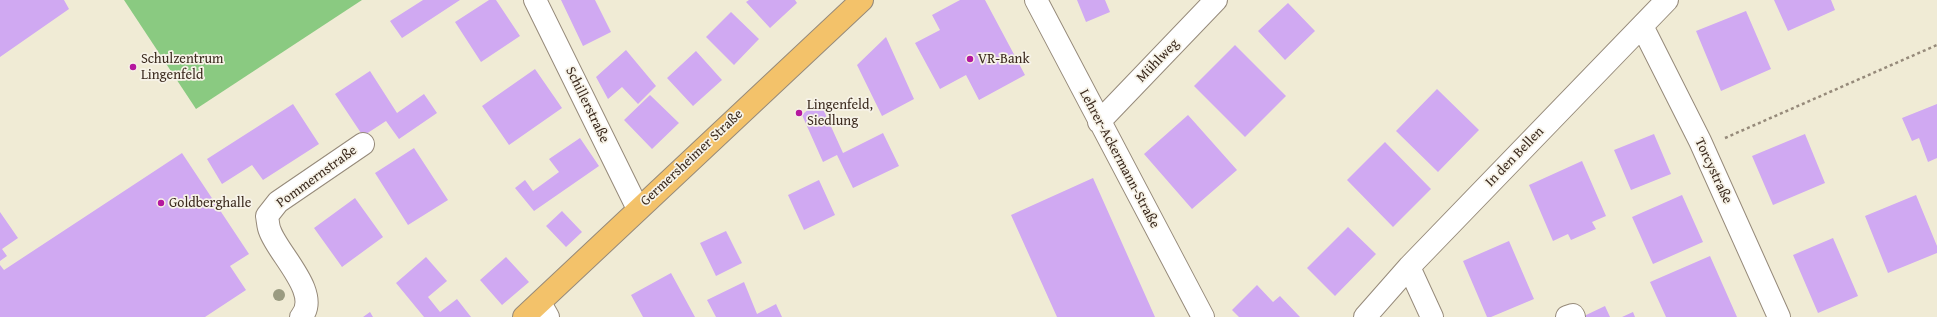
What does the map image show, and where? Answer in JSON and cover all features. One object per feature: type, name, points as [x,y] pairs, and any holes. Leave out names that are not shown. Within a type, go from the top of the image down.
[{"type":"main road","name":"Germersheimer Straße","points":[[524,317],[544,310],[638,209],[862,0]]},
{"type":"street","name":"Schillerstraße","points":[[535,0],[638,209]]},
{"type":"street","name":"Lehrer-Ackermann-Straße","points":[[1036,0],[1203,317]]},
{"type":"street","name":"Mühlweg","points":[[1099,122],[1216,0]]},
{"type":"street","name":"In den Bellen","points":[[1365,317],[1409,267],[1667,0]]},
{"type":"street","name":"Torcystraße","points":[[1642,26],[1703,148],[1779,317]]},
{"type":"street","name":"Pommernstraße","points":[[301,317],[306,312],[307,297],[301,283],[269,231],[267,216],[278,202],[363,144]]},
{"type":"street","points":[[1409,267],[1432,317]]},
{"type":"street","points":[[1567,317],[1572,315],[1574,317]]},
{"type":"path","points":[[1703,148],[1937,45]]},
{"type":"green space","points":[[124,0],[362,0],[196,109]]},
{"type":"building","points":[[0,0],[64,0],[69,9],[0,57]]},
{"type":"building","points":[[423,0],[460,0],[402,38],[390,21]]},
{"type":"building","points":[[489,0],[496,0],[520,36],[481,62],[455,22]]},
{"type":"building","points":[[561,0],[595,0],[611,32],[583,46]]},
{"type":"building","points":[[749,0],[795,0],[797,3],[770,28],[746,2]]},
{"type":"building","name":"VR-Bank","points":[[960,0],[985,0],[1025,75],[979,100],[966,75],[940,89],[915,43],[940,30],[932,15]]},
{"type":"building","points":[[1077,0],[1105,0],[1110,12],[1086,22]]},
{"type":"building","points":[[1774,0],[1831,0],[1835,10],[1788,31]]},
{"type":"building","points":[[1288,3],[1315,31],[1285,60],[1258,31]]},
{"type":"building","points":[[1746,11],[1771,69],[1721,91],[1696,31]]},
{"type":"building","points":[[731,12],[759,39],[734,65],[706,37]]},
{"type":"building","points":[[886,37],[914,99],[882,116],[857,65]]},
{"type":"building","points":[[1235,45],[1286,96],[1245,137],[1194,86]]},
{"type":"building","points":[[626,50],[656,86],[638,104],[622,87],[608,99],[596,77]]},
{"type":"building","points":[[696,51],[722,80],[693,106],[667,78]]},
{"type":"building","points":[[535,69],[562,108],[509,145],[482,106]]},
{"type":"building","points":[[370,71],[397,113],[424,94],[437,113],[399,139],[386,121],[363,136],[335,94]]},
{"type":"building","points":[[1437,89],[1479,130],[1438,172],[1396,131]]},
{"type":"building","points":[[650,95],[679,123],[652,149],[624,120]]},
{"type":"building","points":[[819,100],[843,153],[883,133],[899,166],[853,188],[837,155],[823,162],[802,115]]},
{"type":"building","points":[[293,104],[319,144],[263,180],[252,165],[222,184],[207,159]]},
{"type":"building","points":[[1937,104],[1937,158],[1928,162],[1919,138],[1912,141],[1902,118]]},
{"type":"building","points":[[1188,115],[1237,170],[1192,209],[1144,154]]},
{"type":"building","points":[[1654,134],[1671,174],[1631,190],[1614,150]]},
{"type":"building","points":[[1805,134],[1825,183],[1773,205],[1752,156]]},
{"type":"building","points":[[580,138],[599,166],[534,211],[515,188],[525,180],[533,191],[559,172],[549,159]]},
{"type":"building","points":[[1385,142],[1431,189],[1393,227],[1347,180]]},
{"type":"building","points":[[414,148],[448,200],[408,225],[375,173]]},
{"type":"building","name":"Goldberghalle","points":[[182,153],[249,254],[230,266],[246,290],[205,317],[0,317],[0,265],[4,270]]},
{"type":"building","points":[[1582,161],[1606,216],[1592,222],[1596,229],[1571,240],[1568,234],[1553,241],[1529,185]]},
{"type":"building","points":[[1093,178],[1155,317],[1057,317],[1011,215]]},
{"type":"building","points":[[819,180],[835,215],[804,230],[788,195]]},
{"type":"building","points":[[1682,195],[1703,242],[1653,264],[1632,217]]},
{"type":"building","points":[[1916,195],[1937,246],[1937,253],[1888,273],[1865,216]]},
{"type":"building","points":[[355,198],[383,237],[342,267],[314,228]]},
{"type":"building","points":[[562,211],[582,232],[566,247],[546,226]]},
{"type":"building","points":[[0,212],[18,238],[2,249],[7,256],[0,261]]},
{"type":"building","points":[[1348,227],[1376,254],[1335,296],[1307,268]]},
{"type":"building","points":[[726,231],[742,263],[716,276],[700,243]]},
{"type":"building","points":[[1833,238],[1858,296],[1818,313],[1793,255]]},
{"type":"building","points":[[1509,241],[1534,299],[1491,317],[1487,317],[1463,261]]},
{"type":"building","points":[[1710,256],[1737,317],[1666,317],[1650,282]]},
{"type":"building","points":[[426,257],[447,281],[428,297],[440,312],[457,299],[471,317],[424,317],[396,283]]},
{"type":"building","points":[[506,257],[529,282],[502,305],[480,280]]},
{"type":"building","points":[[671,273],[695,317],[643,317],[631,295]]},
{"type":"building","points":[[744,282],[757,314],[776,304],[782,317],[716,317],[707,300]]},
{"type":"building","points":[[1257,285],[1273,302],[1280,296],[1300,317],[1239,317],[1232,310]]},
{"type":"building","points":[[1605,306],[1610,317],[1584,316]]},
{"type":"building","points":[[370,312],[373,317],[363,317]]},
{"type":"building","points":[[1633,312],[1635,317],[1622,317]]},
{"type":"place","name":"VR-Bank","points":[[970,59]]},
{"type":"place","name":"Schulzentrum Lingenfeld","points":[[133,67]]},
{"type":"place","name":"Lingenfeld, Siedlung","points":[[799,113]]},
{"type":"place","name":"Goldberghalle","points":[[161,203]]}]
